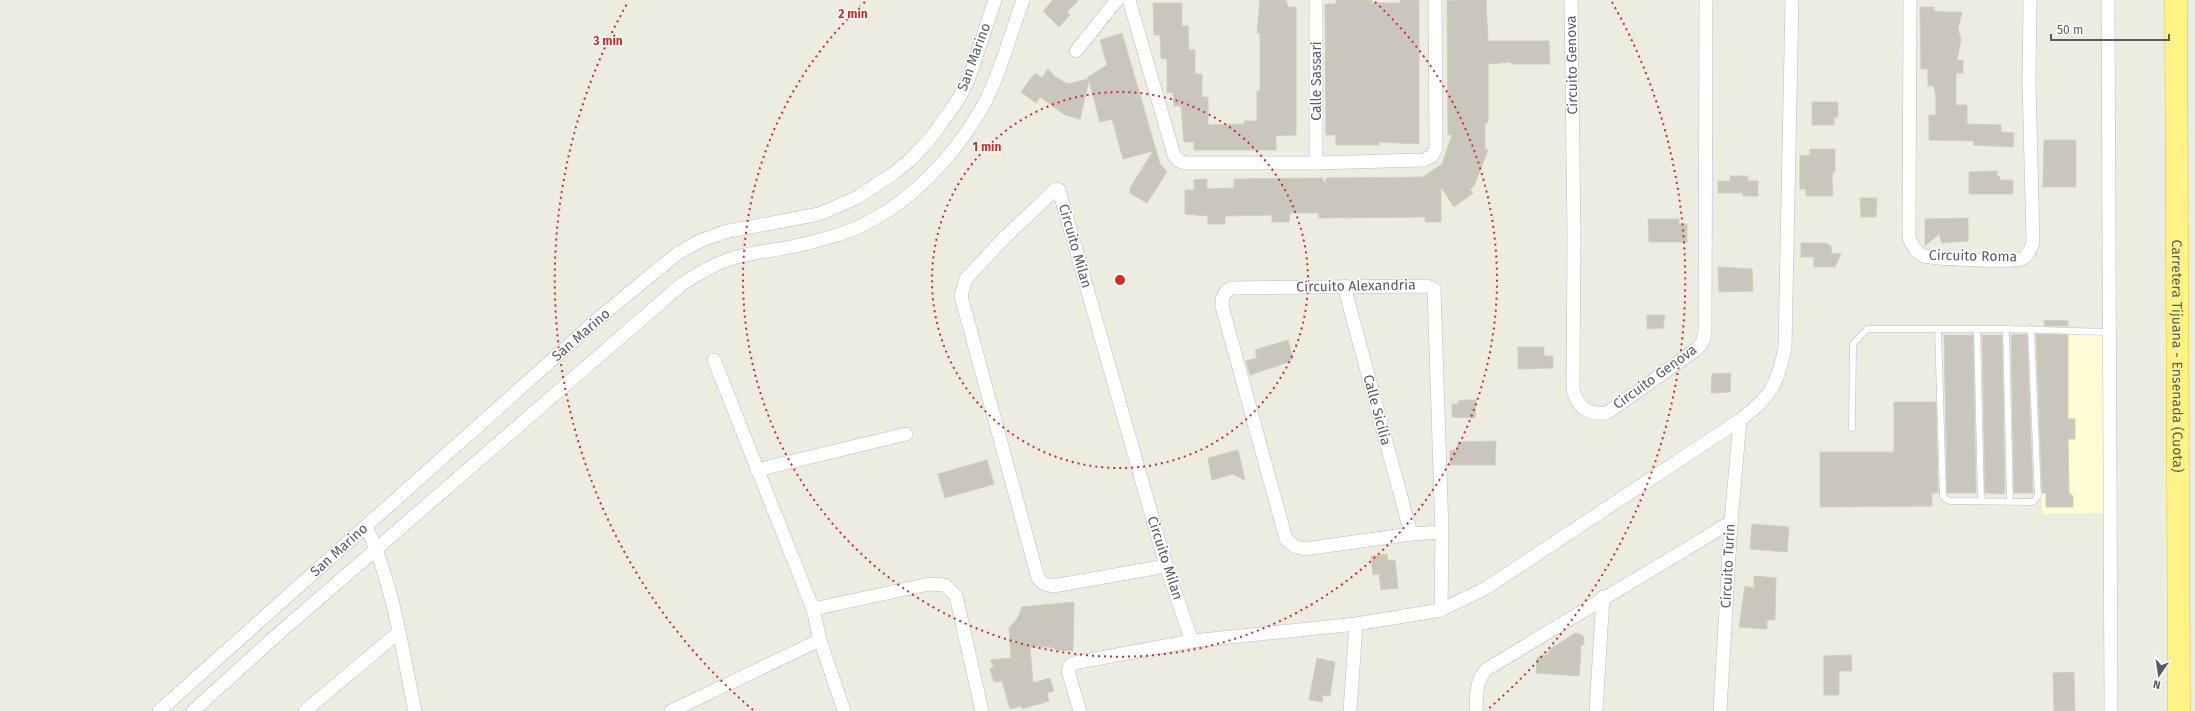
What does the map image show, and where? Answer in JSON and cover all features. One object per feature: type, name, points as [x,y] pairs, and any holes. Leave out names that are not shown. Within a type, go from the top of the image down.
[{"type":"highway","name":"Carretera Tijuana - Ensenada (Cuota)","points":[[2176,0],[2179,711]]},
{"type":"street","name":"San Marino","points":[[159,711],[600,317],[678,253],[700,241],[724,232],[819,214],[856,198],[893,174],[930,139],[958,100],[968,78],[995,0]]},
{"type":"street","name":"San Marino","points":[[193,711],[682,284],[707,268],[728,259],[796,246],[836,235],[876,217],[901,202],[919,188],[962,139],[982,107],[994,81],[1023,0]]},
{"type":"street","points":[[1076,52],[1117,0]]},
{"type":"street","points":[[1129,0],[1174,155],[1179,161],[1316,163],[1424,160],[1432,156],[1436,148],[1435,0]]},
{"type":"street","name":"Calle Sassari","points":[[1316,0],[1316,163]]},
{"type":"street","name":"Circuito Genova","points":[[1571,0],[1574,235],[1573,389],[1575,399],[1580,406],[1597,414],[1607,413],[1697,349],[1706,332],[1706,0]]},
{"type":"street","points":[[1080,711],[1068,671],[1070,666],[1074,663],[1192,641],[1356,624],[1441,610],[1486,588],[1740,420],[1762,403],[1778,380],[1785,348],[1792,0]]},
{"type":"street","name":"Circuito Roma","points":[[1910,0],[1909,237],[1912,246],[1924,256],[2020,259],[2030,251],[2033,242],[2029,81],[2030,0]]},
{"type":"street","points":[[2108,0],[2108,332],[2111,711]]},
{"type":"street","name":"Circuito Milan","points":[[1166,566],[1053,586],[1044,584],[1038,578],[961,296],[966,279],[1009,233],[1056,189],[1059,190],[1166,566],[1192,641]]},
{"type":"street","name":"Circuito Alexandria","points":[[1411,534],[1304,549],[1294,546],[1286,539],[1222,306],[1222,298],[1225,291],[1231,288],[1344,286],[1427,286],[1434,289],[1442,532],[1441,610]]},
{"type":"street","name":"Calle Sicilia","points":[[1344,286],[1411,534]]},
{"type":"street","points":[[714,360],[813,609],[820,640],[844,711]]},
{"type":"street","name":"Circuito Turin","points":[[1720,711],[1731,522],[1740,420]]},
{"type":"street","points":[[757,470],[906,434]]},
{"type":"street","points":[[1476,711],[1480,677],[1488,669],[1603,597],[1731,522]]},
{"type":"street","points":[[366,526],[377,549],[399,632],[415,711]]},
{"type":"street","points":[[1411,534],[1442,532]]},
{"type":"street","points":[[813,609],[929,584],[945,585],[956,596],[982,711]]},
{"type":"street","points":[[1596,711],[1603,597]]},
{"type":"street","points":[[1350,711],[1356,624]]},
{"type":"street","points":[[305,711],[399,632]]},
{"type":"street","points":[[671,711],[820,640]]},
{"type":"lane","points":[[1852,428],[1853,344],[1867,329],[2031,329],[2108,332]]},
{"type":"lane","points":[[1938,329],[1943,497],[1950,501],[2033,502],[2038,496],[2031,329]]},
{"type":"lane","points":[[1977,329],[1981,501]]},
{"type":"lane","points":[[2006,329],[2010,501]]},
{"type":"shaded area","points":[[2038,332],[2104,335],[2105,513],[2042,514]]},
{"type":"building","points":[[1053,0],[1079,0],[1067,12],[1070,15],[1059,27],[1043,11]]},
{"type":"building","points":[[1260,0],[1286,0],[1288,7],[1296,7],[1296,135],[1276,136],[1276,150],[1194,150],[1194,142],[1184,142],[1181,106],[1174,106],[1173,93],[1167,92],[1167,59],[1161,58],[1160,35],[1154,35],[1153,3],[1182,3],[1182,26],[1188,26],[1189,50],[1195,50],[1195,74],[1202,74],[1202,97],[1208,97],[1208,125],[1244,124],[1244,121],[1257,121],[1257,91],[1260,91],[1260,33],[1257,33]]},
{"type":"building","points":[[1336,0],[1372,0],[1372,3],[1400,3],[1400,0],[1419,0],[1419,144],[1379,142],[1379,145],[1336,145],[1336,135],[1326,135],[1325,4],[1336,4]]},
{"type":"building","points":[[1486,0],[1488,41],[1549,41],[1550,64],[1511,64],[1511,62],[1488,64],[1488,123],[1485,123],[1485,149],[1488,150],[1474,186],[1470,189],[1473,193],[1454,207],[1441,187],[1441,222],[1425,222],[1425,217],[1319,218],[1319,213],[1290,213],[1289,222],[1272,222],[1272,215],[1225,216],[1225,224],[1208,224],[1208,216],[1185,214],[1185,190],[1194,190],[1194,180],[1207,179],[1207,189],[1234,188],[1234,179],[1322,178],[1326,185],[1326,178],[1423,177],[1442,164],[1452,135],[1448,135],[1447,1]]},
{"type":"building","points":[[1920,7],[1934,7],[1934,11],[1962,12],[1958,29],[1961,40],[1957,60],[1963,60],[1963,73],[1956,73],[1956,105],[1967,105],[1967,124],[2001,125],[2001,132],[2014,133],[2013,147],[1974,145],[1974,141],[1929,140],[1929,115],[1936,115],[1936,98],[1934,86],[1928,86],[1928,69],[1921,69]]},
{"type":"building","points":[[1122,33],[1160,164],[1167,172],[1147,203],[1130,193],[1130,188],[1153,151],[1123,159],[1112,119],[1100,122],[1089,81],[1080,119],[1065,115],[1040,97],[1036,103],[1021,92],[1035,73],[1042,78],[1048,69],[1055,77],[1068,84],[1088,79],[1088,77],[1107,65],[1100,40]]},
{"type":"building","points":[[1812,102],[1838,102],[1838,117],[1834,117],[1834,125],[1812,125]]},
{"type":"building","points":[[2044,140],[2076,140],[2076,187],[2043,187]]},
{"type":"building","points":[[1810,149],[1835,149],[1835,172],[1833,172],[1832,179],[1833,196],[1806,196],[1806,189],[1800,189],[1800,156],[1810,155]]},
{"type":"building","points":[[1997,171],[1997,176],[2000,177],[2000,180],[2013,180],[2013,194],[1969,194],[1969,172]]},
{"type":"building","points":[[1730,176],[1748,176],[1748,181],[1758,181],[1758,196],[1743,196],[1743,193],[1718,193],[1718,181],[1730,181]]},
{"type":"building","points":[[1860,198],[1877,198],[1876,217],[1861,217]]},
{"type":"building","points":[[1968,218],[1968,241],[1942,243],[1939,234],[1925,246],[1925,219]]},
{"type":"building","points":[[1648,219],[1679,219],[1679,224],[1687,224],[1687,242],[1649,242]]},
{"type":"building","points":[[1801,243],[1825,243],[1831,246],[1832,254],[1841,253],[1835,267],[1814,267],[1814,257],[1801,257]]},
{"type":"building","points":[[1718,267],[1752,269],[1753,291],[1719,292]]},
{"type":"building","points":[[1647,315],[1665,315],[1663,328],[1647,329]]},
{"type":"building","points":[[2044,320],[2068,321],[2068,326],[2045,326]]},
{"type":"building","points":[[2027,334],[2033,493],[2014,493],[2011,335]]},
{"type":"building","points":[[2036,334],[2068,335],[2068,419],[2075,419],[2075,439],[2068,439],[2069,493],[2073,496],[2073,507],[2046,507],[2046,493],[2042,493]]},
{"type":"building","points":[[1944,335],[1973,335],[1976,493],[1947,493]]},
{"type":"building","points":[[1982,335],[2002,335],[2005,493],[2003,494],[1985,493]]},
{"type":"building","points":[[1288,340],[1293,359],[1289,360],[1289,362],[1250,375],[1246,361],[1257,358],[1255,350]]},
{"type":"building","points":[[1518,347],[1544,347],[1544,356],[1553,356],[1553,368],[1518,369]]},
{"type":"building","points":[[1731,373],[1730,392],[1711,393],[1712,374]]},
{"type":"building","points":[[1476,400],[1475,418],[1452,417],[1452,404],[1458,404],[1458,401]]},
{"type":"building","points":[[1894,402],[1936,402],[1938,493],[1932,493],[1932,506],[1820,507],[1820,452],[1894,452]]},
{"type":"building","points":[[1496,441],[1495,465],[1450,465],[1450,451],[1457,450],[1458,442]]},
{"type":"building","points":[[1238,450],[1245,480],[1232,474],[1212,480],[1208,458]]},
{"type":"building","points":[[987,460],[994,484],[945,498],[938,474]]},
{"type":"building","points":[[1752,524],[1789,527],[1787,552],[1750,549]]},
{"type":"building","points":[[1387,554],[1388,561],[1395,560],[1398,588],[1381,590],[1379,574],[1373,575],[1371,556]]},
{"type":"building","points":[[1754,576],[1776,578],[1775,620],[1767,620],[1767,629],[1739,627],[1745,586],[1754,588]]},
{"type":"building","points":[[1074,602],[1073,651],[1058,650],[1049,647],[1030,647],[1033,683],[1050,678],[1054,691],[1047,693],[1049,701],[1022,709],[1021,706],[1010,709],[1002,681],[994,682],[990,669],[994,666],[990,660],[1011,658],[1009,628],[1017,619],[1022,607]]},
{"type":"building","points":[[1575,633],[1584,637],[1584,644],[1580,647],[1579,676],[1536,673],[1537,658],[1542,655],[1548,655],[1549,650]]},
{"type":"building","points":[[1851,655],[1852,671],[1839,671],[1839,695],[1824,695],[1824,656]]},
{"type":"building","points":[[1317,658],[1335,662],[1330,696],[1323,695],[1322,702],[1309,700]]},
{"type":"building","points":[[2074,672],[2075,711],[2054,711],[2053,673]]}]
